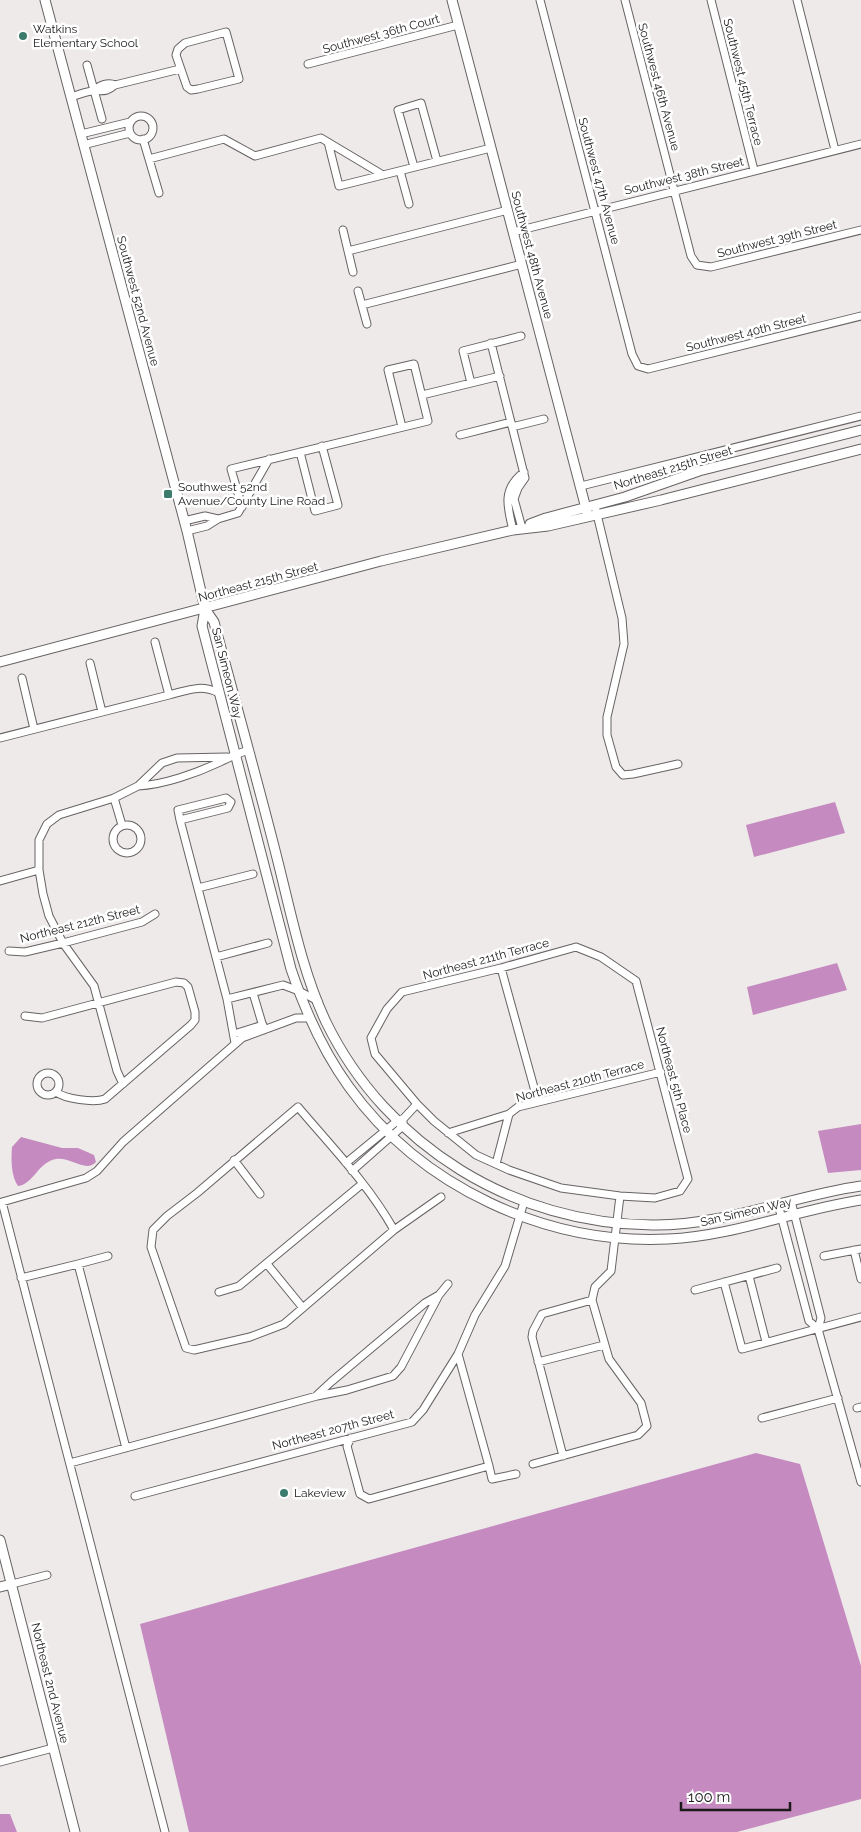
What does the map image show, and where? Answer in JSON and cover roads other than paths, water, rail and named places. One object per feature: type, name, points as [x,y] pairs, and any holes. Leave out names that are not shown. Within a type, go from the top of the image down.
[{"type":"street","name":"Southwest 52nd Avenue","points":[[45,0],[184,521],[205,608]]},
{"type":"street","name":"Southwest 48th Avenue","points":[[452,0],[581,486],[591,511]]},
{"type":"street","name":"Southwest 47th Avenue","points":[[540,0],[632,354],[638,366]]},
{"type":"street","name":"Southwest 46th Avenue","points":[[624,0],[691,256],[697,265]]},
{"type":"street","name":"Southwest 45th Terrace","points":[[711,0],[754,170]]},
{"type":"street","points":[[797,0],[835,150]]},
{"type":"street","name":"Southwest 36th Court","points":[[308,64],[458,26]]},
{"type":"street","points":[[226,32],[239,79],[191,90],[184,83],[180,69],[176,55],[181,45],[226,32]]},
{"type":"street","points":[[87,65],[102,119]]},
{"type":"street","points":[[71,97],[94,91],[97,87],[110,83],[115,85],[180,69]]},
{"type":"street","points":[[414,167],[398,110],[421,103],[437,161]]},
{"type":"street","points":[[81,134],[130,122],[141,115],[149,118],[151,122],[153,129],[149,137],[137,139],[130,133],[130,122]]},
{"type":"street","points":[[83,144],[130,133]]},
{"type":"street","points":[[148,159],[224,139],[255,156],[321,138],[382,175]]},
{"type":"street","points":[[143,139],[159,193]]},
{"type":"street","points":[[328,142],[339,186],[491,148]]},
{"type":"street","name":"Southwest 38th Street","points":[[513,232],[861,144]]},
{"type":"street","points":[[400,170],[409,204]]},
{"type":"street","points":[[348,251],[508,210]]},
{"type":"street","points":[[342,230],[353,272]]},
{"type":"street","name":"Southwest 39th Street","points":[[697,265],[710,267],[861,230]]},
{"type":"street","points":[[362,305],[522,264]]},
{"type":"street","points":[[358,291],[367,324]]},
{"type":"street","name":"Southwest 40th Street","points":[[638,366],[648,369],[861,316]]},
{"type":"street","points":[[471,383],[462,351],[521,336]]},
{"type":"street","points":[[491,343],[524,472],[512,482],[507,501],[517,529]]},
{"type":"street","points":[[242,507],[231,468],[428,421],[414,364],[388,370],[402,427]]},
{"type":"street","points":[[422,395],[500,376]]},
{"type":"street","points":[[581,486],[861,416]]},
{"type":"street","points":[[460,435],[544,419]]},
{"type":"street","name":"Northeast 215th Street","points":[[0,662],[382,561],[517,529],[548,526],[699,471],[861,430]]},
{"type":"street","points":[[786,435],[789,448]]},
{"type":"street","points":[[300,452],[315,510],[338,506],[322,446]]},
{"type":"street","name":"Northeast 215th Street","points":[[591,511],[661,500],[861,449]]},
{"type":"street","points":[[186,531],[207,526],[218,519],[238,513],[269,459]]},
{"type":"street","points":[[591,511],[622,618],[624,644],[608,717],[607,735],[616,767],[623,775],[678,764]]},
{"type":"street","points":[[184,521],[205,516],[218,519]]},
{"type":"street","name":"San Simeon Way","points":[[205,608],[202,626],[219,693],[231,755],[293,974],[309,1018],[350,1088],[390,1132],[417,1157],[458,1186],[491,1204],[520,1216],[578,1233],[616,1238],[668,1239],[705,1235],[834,1204],[861,1200]]},
{"type":"street","name":"San Simeon Way","points":[[205,608],[214,622],[312,985],[314,999],[339,1045],[365,1085],[426,1146],[458,1169],[488,1187],[524,1202],[564,1215],[618,1224],[655,1225],[711,1221],[830,1190],[861,1186]]},
{"type":"street","points":[[155,642],[169,695]]},
{"type":"street","points":[[90,663],[102,712]]},
{"type":"street","points":[[22,678],[34,729]]},
{"type":"street","points":[[0,738],[169,695],[205,688],[219,693]]},
{"type":"street","points":[[123,1084],[117,1071],[94,986],[63,943],[49,916],[39,870],[39,840],[48,824],[59,815],[114,798],[138,786],[162,763],[177,758],[231,755],[249,750]]},
{"type":"street","points":[[138,786],[147,786],[184,776],[231,755]]},
{"type":"street","points":[[114,798],[122,825]]},
{"type":"street","points":[[180,820],[228,808],[231,802],[226,798],[178,810],[180,820],[227,1000],[235,1043]]},
{"type":"street","points":[[122,825],[132,825],[141,834],[141,843],[131,853],[121,852],[117,849],[113,840],[115,831],[122,825]]},
{"type":"street","points":[[0,881],[39,870]]},
{"type":"street","points":[[198,888],[253,874]]},
{"type":"street","name":"Northeast 212th Street","points":[[9,951],[25,952],[63,943],[142,922],[155,914]]},
{"type":"street","points":[[216,956],[268,943]]},
{"type":"street","name":"Northeast 211th Terrace","points":[[402,992],[501,968],[576,946]]},
{"type":"street","name":"Northeast 5th Place","points":[[402,992],[387,1009],[371,1038],[375,1054],[417,1104],[434,1121],[476,1155],[561,1188],[620,1196],[655,1198],[680,1191],[688,1179],[636,981],[601,957],[576,946]]},
{"type":"street","points":[[501,968],[538,1102]]},
{"type":"street","points":[[283,985],[293,974]]},
{"type":"street","points":[[25,1016],[42,1018],[176,982],[184,983],[188,987],[195,1012],[195,1020],[105,1099],[100,1101],[61,1095],[56,1092]]},
{"type":"street","points":[[227,1000],[283,985],[299,990],[314,999],[296,1018]]},
{"type":"street","points":[[253,993],[263,1027]]},
{"type":"street","points":[[234,1034],[296,1018],[309,1018]]},
{"type":"street","points":[[165,1832],[1,1198],[86,1178],[97,1171],[123,1142],[189,1086],[235,1043],[263,1027]]},
{"type":"street","name":"Northeast 210th Terrace","points":[[448,1133],[509,1114],[518,1107],[661,1072]]},
{"type":"street","points":[[352,1171],[417,1104]]},
{"type":"street","points":[[394,1230],[382,1209],[298,1107],[152,1230],[151,1247],[186,1348],[194,1350],[250,1337],[284,1324],[394,1230],[441,1197]]},
{"type":"street","points":[[496,1164],[509,1114]]},
{"type":"street","points":[[346,1163],[390,1132]]},
{"type":"street","points":[[234,1160],[260,1194]]},
{"type":"street","points":[[219,1292],[239,1286],[362,1184]]},
{"type":"street","points":[[533,1464],[638,1435],[647,1426],[641,1403],[609,1359],[592,1300],[595,1287],[611,1271],[620,1196]]},
{"type":"street","points":[[791,1200],[821,1318],[818,1328],[861,1482]]},
{"type":"street","name":"Northeast 207th Street","points":[[136,1496],[412,1422],[423,1410],[458,1354],[475,1315],[505,1266],[524,1202]]},
{"type":"street","points":[[778,1204],[809,1321],[818,1328]]},
{"type":"street","points":[[824,1256],[857,1250],[861,1279]]},
{"type":"street","points":[[21,1278],[108,1256]]},
{"type":"street","points":[[78,1264],[126,1448]]},
{"type":"street","points":[[267,1264],[303,1308]]},
{"type":"street","points":[[695,1290],[777,1268]]},
{"type":"street","points":[[748,1276],[766,1342]]},
{"type":"street","points":[[724,1282],[742,1349],[861,1317]]},
{"type":"street","points":[[70,1463],[316,1396],[347,1390],[393,1376],[401,1367],[439,1295],[448,1284]]},
{"type":"street","points":[[316,1396],[425,1303],[439,1295]]},
{"type":"street","points":[[563,1456],[532,1337],[533,1331],[542,1314],[592,1300]]},
{"type":"street","points":[[538,1362],[604,1345]]},
{"type":"street","points":[[458,1354],[492,1480],[516,1474]]},
{"type":"street","points":[[762,1418],[838,1398]]},
{"type":"street","points":[[351,1438],[348,1446],[360,1494],[368,1499],[489,1466]]},
{"type":"street","name":"Northeast 2nd Avenue","points":[[0,1540],[75,1832]]},
{"type":"street","points":[[0,1587],[47,1575]]},
{"type":"street","points":[[0,1762],[53,1748]]},
{"type":"place","name":"Watkins Elementary School","points":[[23,36]]},
{"type":"place","name":"Southwest 52nd Avenue/County Line Road","points":[[168,494]]},
{"type":"place","name":"Lakeview","points":[[284,1493]]}]
